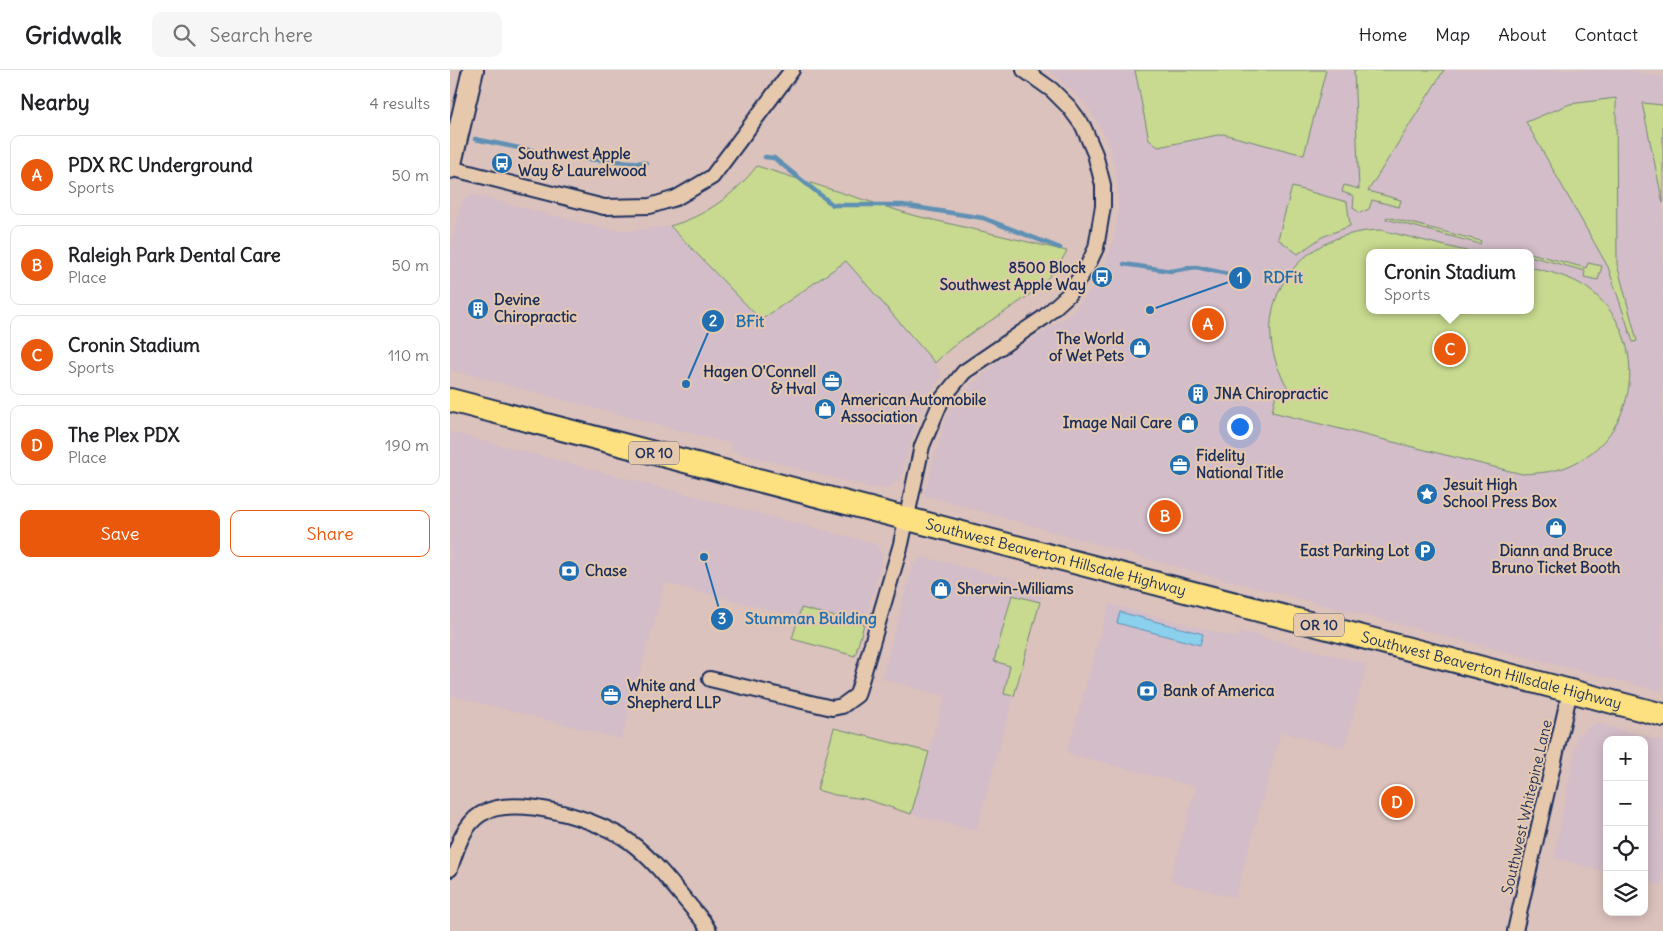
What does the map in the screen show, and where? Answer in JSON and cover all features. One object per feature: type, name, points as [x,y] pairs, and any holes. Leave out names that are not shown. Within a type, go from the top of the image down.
[{"type":"main road","name":"Southwest Beaverton Hillsdale Highway","points":[[450,400],[1663,715]]},
{"type":"street","points":[[473,70],[450,168],[604,207],[630,208],[650,206],[676,198],[712,177],[792,70]]},
{"type":"street","points":[[710,679],[832,708],[849,702],[861,688],[901,544],[922,446],[942,399],[964,372],[989,353],[1043,318],[1068,295],[1087,267],[1096,248],[1103,206],[1103,185],[1095,154],[1083,126],[1069,107],[1052,90],[1024,70]]},
{"type":"street","name":"Southwest Whitepine Lane","points":[[1515,931],[1570,691]]},
{"type":"street","points":[[450,869],[463,836],[471,822],[482,813],[495,808],[537,808],[581,819],[616,833],[642,852],[703,921],[709,931]]},
{"type":"shaded area","points":[[1049,70],[1628,70],[1663,77],[1663,692],[1180,568],[924,495],[946,417],[956,400],[999,360],[1071,314],[1089,292],[1104,266],[1113,242],[1118,216],[1116,171],[1107,138],[1086,104]]},
{"type":"shaded area","points":[[474,195],[600,228],[630,231],[670,226],[761,320],[846,261],[935,363],[942,377],[931,390],[920,412],[900,480],[889,488],[872,488],[731,451],[732,444],[450,370],[450,247],[462,201]]},
{"type":"shaded area","points":[[450,432],[876,544],[883,556],[864,624],[801,608],[798,617],[665,583],[621,739],[450,695]]},
{"type":"shaded area","points":[[923,557],[1044,587],[976,831],[911,814],[945,696],[882,679],[913,565]]},
{"type":"shaded area","points":[[1109,604],[1238,638],[1240,631],[1367,664],[1344,748],[1281,732],[1235,898],[1170,881],[1196,787],[1067,753]]},
{"type":"shaded area","points":[[1596,723],[1644,736],[1603,736],[1603,871],[1554,858],[1578,735]]},
{"type":"shaded area","points":[[1648,737],[1663,741],[1663,886],[1648,882]]},
{"type":"green space","points":[[1135,70],[1326,70],[1304,155],[1223,134],[1158,147],[1149,140]]},
{"type":"green space","points":[[1354,70],[1444,70],[1368,191],[1401,200],[1399,207],[1372,200],[1369,209],[1360,213],[1353,208],[1354,196],[1342,192],[1344,185],[1359,189]]},
{"type":"green space","points":[[1616,98],[1617,264],[1637,341],[1633,342],[1608,267],[1526,122],[1570,104]]},
{"type":"green space","points":[[1642,103],[1663,105],[1663,203]]},
{"type":"green space","points":[[757,166],[912,215],[1067,251],[1055,270],[1040,286],[1005,312],[968,335],[935,363],[846,261],[761,320],[670,226],[696,216],[718,203],[739,186]]},
{"type":"green space","points":[[1292,187],[1347,202],[1350,226],[1322,237],[1298,254],[1278,239]]},
{"type":"green space","points":[[1387,217],[1481,241],[1480,244],[1386,219]]},
{"type":"green space","points":[[1381,230],[1458,249],[1366,249],[1366,314],[1534,314],[1534,268],[1574,280],[1587,288],[1607,307],[1621,329],[1628,354],[1630,380],[1625,405],[1613,428],[1596,448],[1573,464],[1542,473],[1522,474],[1272,412],[1276,394],[1295,398],[1278,369],[1271,340],[1272,312],[1281,286],[1297,264],[1320,246],[1348,235]]},
{"type":"green space","points":[[1534,254],[1586,268],[1588,263],[1602,266],[1598,280],[1584,277],[1585,271],[1534,257]]},
{"type":"green space","points":[[1012,595],[1040,602],[1014,696],[1004,694],[1010,666],[994,661]]},
{"type":"green space","points":[[801,608],[864,624],[855,656],[792,639]]},
{"type":"green space","points":[[834,728],[929,752],[911,814],[865,799],[835,795],[817,790]]},
{"type":"water","points":[[1120,612],[1203,634],[1200,645],[1117,623]]},
{"type":"waterway","points":[[475,139],[568,158],[646,163]]},
{"type":"waterway","points":[[765,157],[774,158],[833,205],[902,205],[983,218],[1060,248]]},
{"type":"waterway","points":[[1124,264],[1171,271],[1196,267],[1228,274]]},
{"type":"place","name":"Southwest Apple Way & Laurelwood","points":[[502,163]]},
{"type":"place","name":"8500 Block Southwest Apple Way","points":[[1102,277]]},
{"type":"place","name":"Devine Chiropractic","points":[[478,309]]},
{"type":"place","name":"RDFit","points":[[1150,310]]},
{"type":"place","name":"PDX RC Underground","points":[[1208,324]]},
{"type":"place","name":"The World of Wet Pets","points":[[1140,348]]},
{"type":"place","name":"Cronin Stadium","points":[[1450,349]]},
{"type":"place","name":"Hagen O'Connell & Hval","points":[[832,381]]},
{"type":"place","name":"BFit","points":[[686,384]]},
{"type":"place","name":"JNA Chiropractic","points":[[1198,394]]},
{"type":"place","name":"American Automobile Association","points":[[825,409]]},
{"type":"place","name":"Image Nail Care","points":[[1188,423]]},
{"type":"place","name":"Fidelity National Title","points":[[1180,465]]},
{"type":"place","name":"Jesuit High School Press Box","points":[[1427,494]]},
{"type":"place","name":"Raleigh Park Dental Care","points":[[1165,516]]},
{"type":"place","name":"Diann and Bruce Bruno Ticket Booth","points":[[1556,528]]},
{"type":"place","name":"East Parking Lot","points":[[1425,551]]},
{"type":"place","name":"Stumman Building","points":[[704,557]]},
{"type":"place","name":"Chase","points":[[569,571]]},
{"type":"place","name":"Sherwin-Williams","points":[[941,589]]},
{"type":"place","name":"Bank of America","points":[[1147,691]]},
{"type":"place","name":"White and Shepherd LLP","points":[[611,695]]},
{"type":"place","name":"The Plex PDX","points":[[1397,802]]}]
